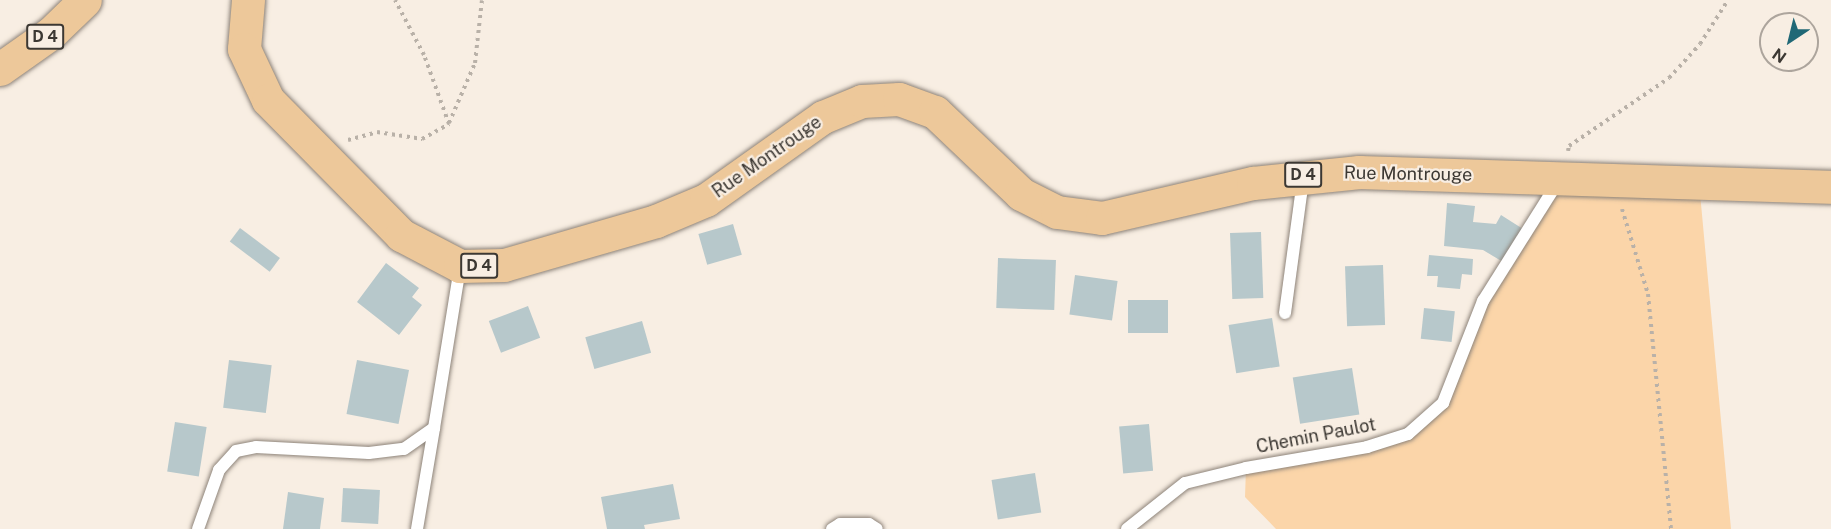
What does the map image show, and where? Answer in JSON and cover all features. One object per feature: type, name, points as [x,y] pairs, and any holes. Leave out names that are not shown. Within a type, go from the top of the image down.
[{"type":"main road","name":"D 4","points":[[0,69],[51,33],[85,0]]},
{"type":"main road","name":"Rue Montrouge","points":[[248,0],[244,49],[268,100],[400,235],[460,266],[504,265],[656,221],[706,200],[823,117],[862,101],[899,99],[935,112],[1021,194],[1057,212],[1102,218],[1303,175],[1359,172],[1831,187]]},
{"type":"lane","points":[[1285,313],[1303,175]]},
{"type":"lane","name":"Chemin Paulot","points":[[1127,529],[1185,483],[1246,468],[1367,447],[1408,434],[1443,404],[1483,301],[1560,178]]},
{"type":"lane","points":[[417,529],[460,266]]},
{"type":"lane","points":[[198,529],[219,470],[236,451],[256,447],[369,453],[404,450],[434,428]]},
{"type":"lane","points":[[832,529],[850,524],[869,524],[877,529]]},
{"type":"path","points":[[395,0],[424,55],[449,124]]},
{"type":"path","points":[[316,149],[377,132],[422,139],[449,124],[475,63],[482,0]]},
{"type":"path","points":[[1560,178],[1569,146],[1669,78],[1700,44],[1728,0]]},
{"type":"path","points":[[1613,180],[1648,294],[1671,529]]},
{"type":"shaded area","points":[[1560,178],[1699,182],[1731,529],[1276,529],[1245,497],[1246,468],[1408,434],[1443,404],[1483,301]]},
{"type":"building","points":[[1447,203],[1475,206],[1473,222],[1496,224],[1501,215],[1523,229],[1503,262],[1483,250],[1444,246]]},
{"type":"building","points":[[733,224],[742,255],[707,265],[698,234]]},
{"type":"building","points":[[240,228],[280,258],[270,272],[230,242]]},
{"type":"building","points":[[1261,232],[1263,298],[1232,299],[1230,233]]},
{"type":"building","points":[[1429,255],[1473,259],[1472,275],[1462,274],[1460,289],[1437,287],[1438,276],[1427,276]]},
{"type":"building","points":[[998,258],[1056,260],[1054,310],[996,308]]},
{"type":"building","points":[[386,263],[419,288],[412,297],[422,305],[399,335],[357,302]]},
{"type":"building","points":[[1383,265],[1385,325],[1347,326],[1345,266]]},
{"type":"building","points":[[1075,275],[1118,281],[1112,321],[1069,315]]},
{"type":"building","points":[[1128,300],[1168,300],[1168,333],[1128,333]]},
{"type":"building","points":[[528,306],[540,338],[501,353],[489,321]]},
{"type":"building","points":[[1424,308],[1455,311],[1452,342],[1421,339]]},
{"type":"building","points":[[1272,318],[1280,366],[1236,373],[1229,325]]},
{"type":"building","points":[[642,321],[651,353],[594,369],[585,337]]},
{"type":"building","points":[[229,360],[272,365],[266,413],[223,408]]},
{"type":"building","points":[[357,360],[409,370],[399,424],[347,414]]},
{"type":"building","points":[[1352,368],[1359,414],[1300,424],[1293,377]]},
{"type":"building","points":[[175,422],[207,427],[199,476],[167,471]]},
{"type":"building","points":[[1149,424],[1153,471],[1123,473],[1119,427]]},
{"type":"building","points":[[1035,473],[1041,513],[998,519],[992,480]]},
{"type":"building","points":[[673,484],[680,519],[644,525],[645,529],[607,529],[601,497]]},
{"type":"building","points":[[343,488],[380,490],[378,524],[341,522]]},
{"type":"building","points":[[288,492],[324,498],[320,529],[283,529]]}]
